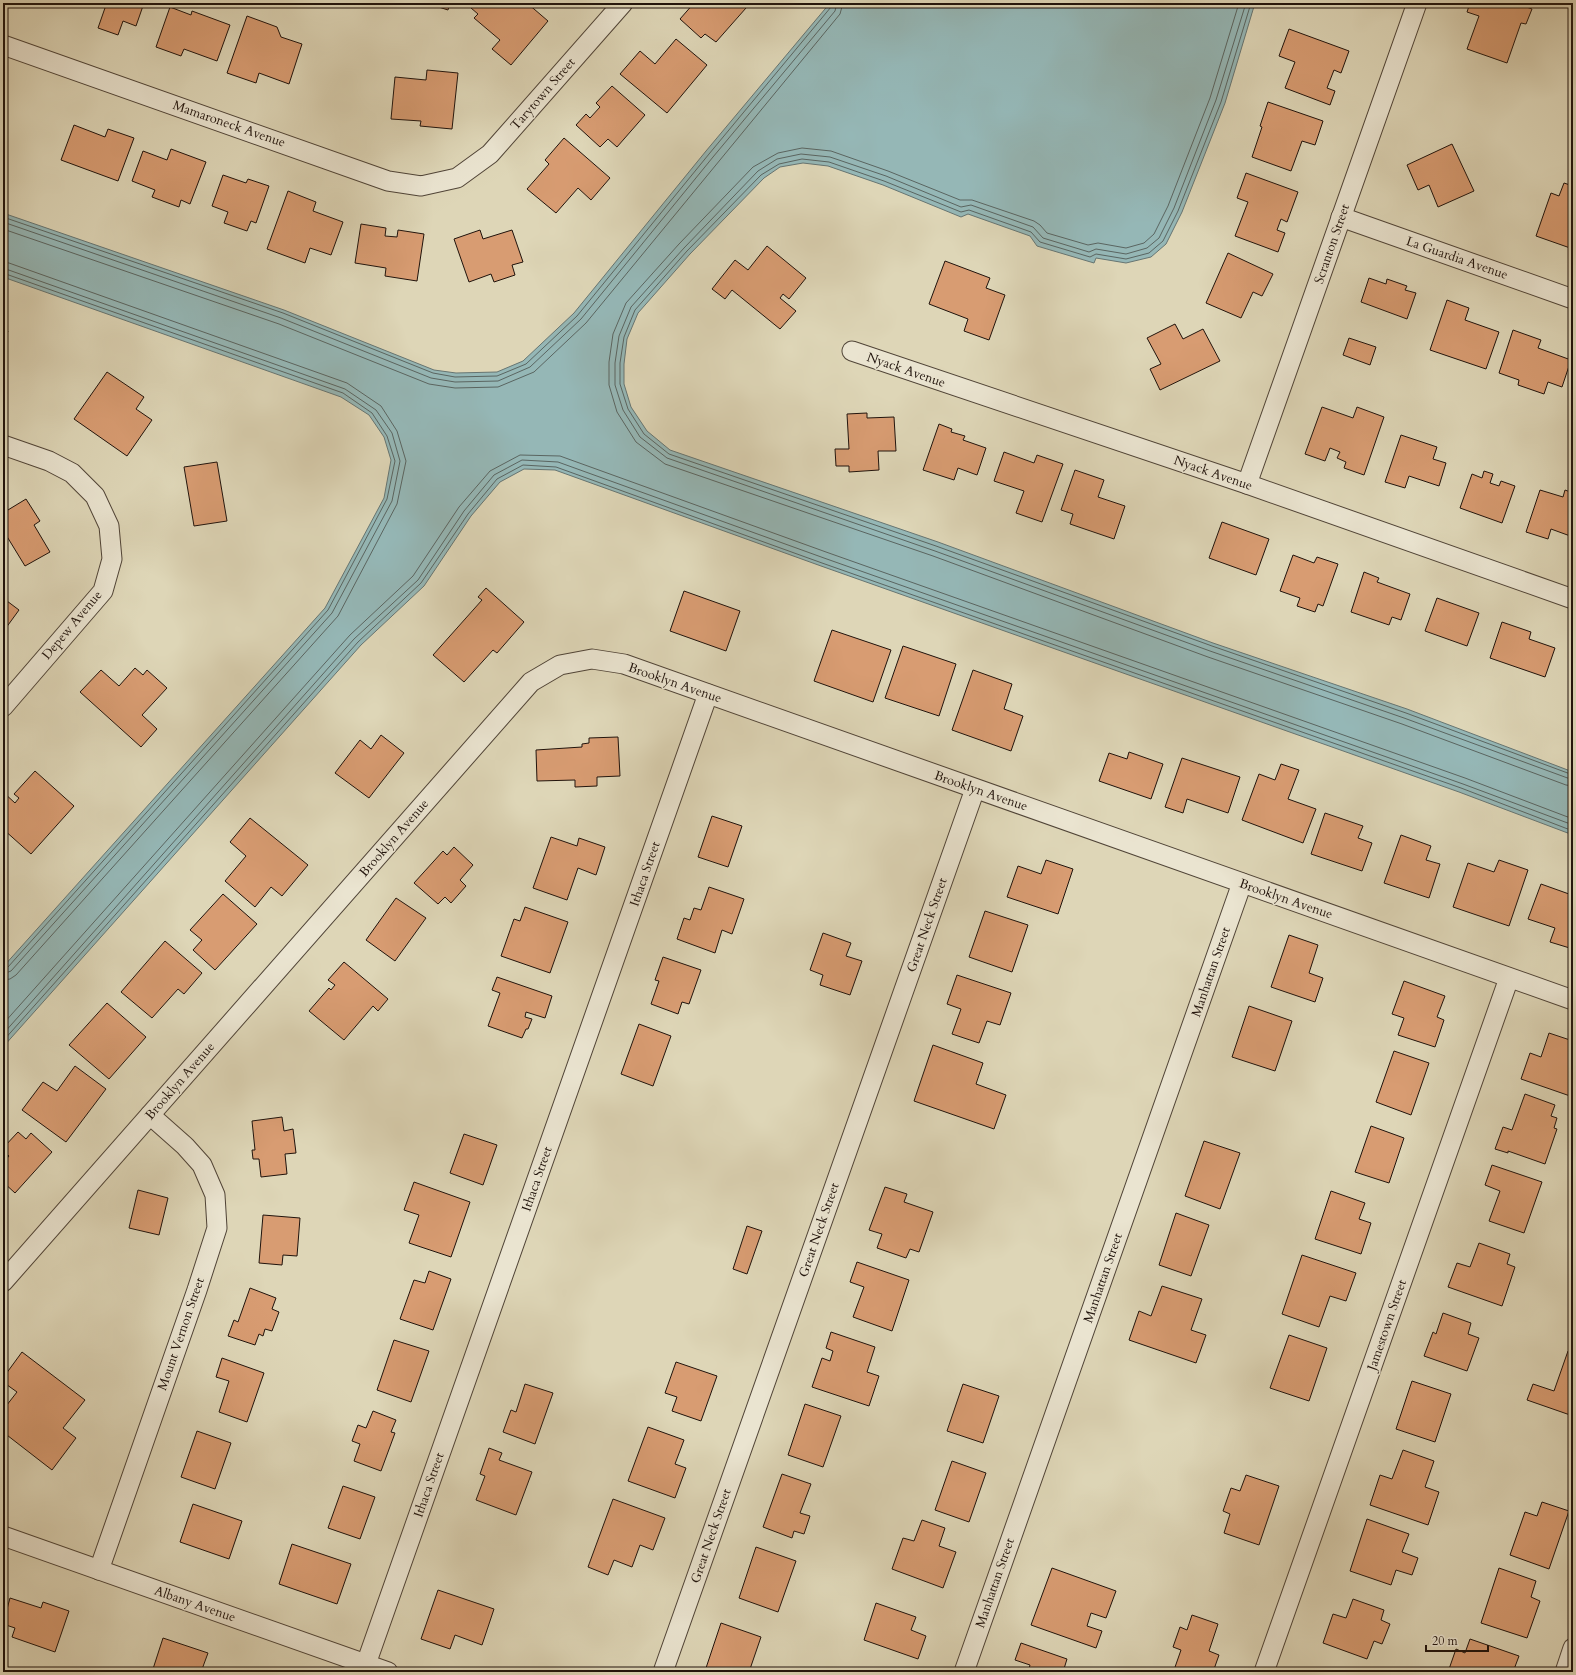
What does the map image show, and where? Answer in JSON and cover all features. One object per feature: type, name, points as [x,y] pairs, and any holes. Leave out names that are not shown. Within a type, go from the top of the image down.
[{"type":"street","name":"Tarytown Street","points":[[457,178],[490,154],[623,3]]},
{"type":"street","name":"Scranton Street","points":[[1247,484],[1417,3]]},
{"type":"street","name":"Mamaroneck Avenue","points":[[3,45],[388,181],[420,186],[457,178]]},
{"type":"street","name":"La Guardia Avenue","points":[[1341,217],[1573,299]]},
{"type":"street","name":"Nyack Avenue","points":[[852,352],[1247,484],[1573,600]]},
{"type":"street","name":"Depew Avenue","points":[[3,445],[49,461],[72,473],[95,496],[109,526],[112,559],[103,590],[3,707]]},
{"type":"street","name":"Brooklyn Avenue","points":[[3,1282],[531,682],[560,665],[592,659],[624,664],[1573,1000]]},
{"type":"street","name":"Ithaca Street","points":[[366,1664],[708,694]]},
{"type":"street","name":"Great Neck Street","points":[[663,1672],[975,789]]},
{"type":"street","name":"Manhattan Street","points":[[964,1672],[1242,883]]},
{"type":"street","name":"Jamestown Street","points":[[1264,1672],[1509,978]]},
{"type":"street","name":"Mount Vernon Street","points":[[98,1570],[198,1290],[217,1228],[215,1195],[202,1165],[185,1146],[150,1115]]},
{"type":"street","name":"Albany Avenue","points":[[3,1536],[388,1672]]},
{"type":"street","points":[[1564,1672],[1573,1648]]},
{"type":"water","points":[[830,3],[1255,3],[1225,103],[1182,212],[1166,244],[1151,257],[1126,263],[1096,258],[1094,263],[1037,246],[1030,236],[968,214],[961,217],[883,185],[828,166],[803,163],[780,167],[764,178],[690,254],[638,313],[627,339],[624,364],[624,384],[631,407],[647,431],[670,450],[938,542],[1213,643],[1407,709],[1573,772],[1573,835],[1459,792],[555,470],[524,469],[500,482],[471,516],[424,586],[361,645],[3,1047],[3,967],[325,608],[384,498],[391,460],[384,437],[369,415],[341,397],[3,277],[3,213],[284,310],[434,370],[456,373],[497,372],[523,361],[574,313],[706,151]]},
{"type":"building","points":[[101,3],[144,3],[136,26],[123,21],[118,35],[98,28],[106,5]]},
{"type":"building","points":[[426,3],[450,3],[448,10]]},
{"type":"building","points":[[476,3],[527,3],[548,21],[511,65],[492,49],[500,40],[474,18],[478,14],[471,8]]},
{"type":"building","points":[[694,3],[740,3],[746,8],[716,42],[705,34],[701,38],[680,19]]},
{"type":"building","points":[[1470,3],[1516,3],[1532,9],[1526,24],[1521,23],[1507,63],[1467,49],[1479,16],[1467,12]]},
{"type":"building","points":[[170,7],[191,15],[192,11],[230,25],[217,61],[184,49],[181,56],[156,47]]},
{"type":"building","points":[[247,16],[277,27],[281,37],[302,44],[289,84],[259,73],[256,83],[227,73]]},
{"type":"building","points":[[1289,29],[1349,51],[1341,73],[1334,70],[1327,88],[1335,91],[1330,105],[1285,88],[1295,62],[1279,56]]},
{"type":"building","points":[[676,39],[707,65],[667,113],[620,74],[640,51],[655,64]]},
{"type":"building","points":[[427,70],[458,73],[452,129],[420,126],[421,121],[391,119],[395,77],[426,80]]},
{"type":"building","points":[[612,86],[645,115],[617,147],[608,139],[600,147],[576,125],[586,114],[590,118],[600,107],[596,103]]},
{"type":"building","points":[[1268,102],[1323,121],[1315,145],[1302,141],[1291,171],[1252,157],[1262,127],[1260,126]]},
{"type":"building","points":[[74,125],[105,137],[108,129],[134,138],[118,181],[61,160]]},
{"type":"building","points":[[564,138],[610,178],[591,200],[578,188],[556,213],[527,189],[549,164],[545,160]]},
{"type":"building","points":[[1452,144],[1474,191],[1438,207],[1429,185],[1418,190],[1407,165]]},
{"type":"building","points":[[171,149],[206,162],[190,204],[181,200],[179,207],[152,197],[155,190],[132,181],[143,151],[167,160]]},
{"type":"building","points":[[1246,173],[1298,192],[1287,222],[1281,219],[1277,230],[1285,233],[1278,252],[1235,236],[1248,202],[1237,198]]},
{"type":"building","points":[[223,175],[246,183],[248,179],[269,186],[256,223],[251,221],[247,231],[224,223],[228,212],[212,206]]},
{"type":"building","points":[[1564,183],[1573,186],[1573,249],[1536,236],[1551,193],[1559,196]]},
{"type":"building","points":[[288,191],[316,202],[313,211],[343,222],[331,255],[310,248],[305,263],[267,249]]},
{"type":"building","points":[[361,224],[386,228],[385,236],[397,237],[398,230],[424,234],[417,281],[385,276],[386,268],[355,263]]},
{"type":"building","points":[[480,230],[483,239],[512,230],[523,262],[512,265],[515,275],[494,282],[491,274],[469,282],[454,239]]},
{"type":"building","points":[[767,246],[806,278],[789,299],[783,294],[780,298],[796,311],[780,329],[732,290],[725,299],[712,289],[735,260],[748,270]]},
{"type":"building","points":[[1228,253],[1273,274],[1262,296],[1253,292],[1241,318],[1206,303]]},
{"type":"building","points":[[945,261],[990,278],[986,288],[1005,295],[989,340],[964,331],[968,319],[929,304]]},
{"type":"building","points":[[1369,278],[1386,284],[1387,279],[1407,286],[1405,290],[1416,293],[1407,319],[1361,302]]},
{"type":"building","points":[[1447,300],[1469,308],[1465,320],[1499,332],[1486,369],[1430,350]]},
{"type":"building","points":[[1175,324],[1183,339],[1203,329],[1220,361],[1160,390],[1150,369],[1161,364],[1147,338]]},
{"type":"building","points":[[3,329],[8,331],[3,344]]},
{"type":"building","points":[[1513,330],[1541,340],[1538,348],[1571,360],[1562,387],[1548,382],[1544,394],[1518,385],[1519,380],[1499,373]]},
{"type":"building","points":[[1349,338],[1376,347],[1370,365],[1343,355]]},
{"type":"building","points":[[107,372],[144,397],[136,409],[152,420],[127,456],[74,419]]},
{"type":"building","points":[[1322,407],[1353,418],[1357,407],[1384,417],[1364,475],[1344,468],[1346,462],[1337,458],[1340,452],[1330,448],[1325,461],[1305,454]]},
{"type":"building","points":[[867,413],[867,418],[894,417],[896,451],[878,451],[879,470],[849,472],[849,466],[836,466],[835,449],[849,449],[847,414]]},
{"type":"building","points":[[939,424],[952,429],[951,432],[965,436],[963,440],[986,448],[977,475],[958,468],[954,480],[923,470]]},
{"type":"building","points":[[1401,435],[1437,447],[1433,459],[1446,463],[1439,486],[1409,476],[1405,488],[1385,482]]},
{"type":"building","points":[[1004,452],[1034,463],[1037,455],[1063,464],[1042,522],[1016,513],[1024,491],[994,481]]},
{"type":"building","points":[[217,462],[227,521],[194,526],[184,467]]},
{"type":"building","points":[[1075,470],[1104,480],[1098,497],[1125,506],[1114,539],[1070,524],[1073,514],[1061,510]]},
{"type":"building","points":[[1484,471],[1493,474],[1490,483],[1499,486],[1501,481],[1515,486],[1502,523],[1460,508],[1472,474],[1482,478]]},
{"type":"building","points":[[1540,490],[1563,497],[1565,490],[1573,493],[1573,537],[1551,529],[1548,539],[1526,532]]},
{"type":"building","points":[[26,499],[40,521],[34,525],[50,552],[25,566],[3,530],[3,513]]},
{"type":"building","points":[[1222,522],[1269,539],[1256,575],[1209,558]]},
{"type":"building","points":[[1293,555],[1314,563],[1317,557],[1338,564],[1323,606],[1318,604],[1315,612],[1297,606],[1300,598],[1280,591]]},
{"type":"building","points":[[1364,572],[1379,578],[1377,582],[1410,594],[1401,620],[1392,617],[1389,625],[1351,612]]},
{"type":"building","points":[[486,588],[524,622],[497,653],[493,650],[464,682],[433,655],[482,600],[478,597]]},
{"type":"building","points":[[684,591],[740,611],[726,651],[670,631]]},
{"type":"building","points":[[3,598],[19,610],[3,632]]},
{"type":"building","points":[[1437,598],[1479,613],[1467,646],[1425,631]]},
{"type":"building","points":[[1502,622],[1531,632],[1529,639],[1555,648],[1545,677],[1490,658]]},
{"type":"building","points":[[832,630],[891,650],[873,702],[814,681]]},
{"type":"building","points":[[903,646],[956,664],[939,716],[885,698]]},
{"type":"building","points":[[135,668],[143,675],[147,670],[167,688],[142,715],[157,729],[141,747],[80,692],[101,670],[119,686]]},
{"type":"building","points":[[973,670],[1012,684],[1004,709],[1023,716],[1011,751],[952,730]]},
{"type":"building","points":[[381,735],[404,753],[369,798],[335,773],[360,740],[371,749]]},
{"type":"building","points":[[618,737],[620,776],[597,777],[597,786],[575,787],[575,780],[537,781],[536,750],[582,747],[582,744],[589,743],[589,738]]},
{"type":"building","points":[[1129,752],[1163,764],[1151,799],[1099,781],[1109,753],[1127,759]]},
{"type":"building","points":[[1182,758],[1240,777],[1228,813],[1187,799],[1183,813],[1165,807]]},
{"type":"building","points":[[1281,764],[1299,770],[1288,799],[1316,809],[1303,843],[1242,820],[1259,774],[1275,780]]},
{"type":"building","points":[[35,771],[74,806],[31,854],[3,829],[3,792],[15,803],[19,798],[14,794]]},
{"type":"building","points":[[1325,813],[1363,826],[1358,838],[1372,843],[1362,871],[1311,854]]},
{"type":"building","points":[[712,816],[742,826],[728,867],[698,857]]},
{"type":"building","points":[[250,818],[308,865],[282,896],[271,887],[255,907],[225,881],[246,856],[230,842]]},
{"type":"building","points":[[1401,835],[1431,846],[1426,860],[1440,864],[1429,898],[1384,883]]},
{"type":"building","points":[[551,837],[577,846],[579,838],[605,847],[596,875],[578,868],[567,900],[533,888]]},
{"type":"building","points":[[454,847],[473,865],[460,880],[466,886],[451,903],[445,897],[438,904],[414,883],[443,851],[447,855]]},
{"type":"building","points":[[1046,860],[1073,869],[1058,914],[1007,897],[1018,866],[1041,874]]},
{"type":"building","points":[[1499,860],[1528,870],[1509,926],[1453,907],[1468,863],[1494,872]]},
{"type":"building","points":[[1573,883],[1573,949],[1550,942],[1555,928],[1528,919],[1541,884],[1569,894]]},
{"type":"building","points":[[709,887],[744,899],[732,934],[722,930],[715,953],[677,939],[684,918],[690,920],[694,908],[701,910]]},
{"type":"building","points":[[223,894],[257,924],[215,970],[193,950],[202,940],[190,930]]},
{"type":"building","points":[[396,898],[426,918],[395,961],[366,940]]},
{"type":"building","points":[[525,907],[568,922],[550,973],[501,956],[514,919],[520,921]]},
{"type":"building","points":[[985,911],[1028,925],[1012,972],[969,957]]},
{"type":"building","points":[[823,933],[851,943],[846,956],[862,961],[850,995],[820,985],[823,975],[810,970]]},
{"type":"building","points":[[1289,935],[1318,945],[1309,973],[1323,978],[1315,1002],[1271,987]]},
{"type":"building","points":[[165,941],[202,973],[184,994],[178,989],[152,1018],[121,992]]},
{"type":"building","points":[[663,957],[701,970],[689,1004],[682,1002],[678,1014],[651,1004],[659,981],[655,980]]},
{"type":"building","points":[[344,962],[388,999],[378,1011],[373,1006],[344,1040],[309,1011],[329,988],[331,990],[335,985],[328,980]]},
{"type":"building","points":[[957,975],[1011,993],[1000,1025],[987,1021],[979,1043],[952,1034],[961,1009],[947,1004]]},
{"type":"building","points":[[497,977],[552,996],[545,1018],[526,1012],[525,1017],[532,1019],[522,1038],[488,1026],[500,993],[492,990]]},
{"type":"building","points":[[1404,981],[1445,996],[1437,1017],[1444,1020],[1435,1047],[1398,1035],[1404,1018],[1392,1014]]},
{"type":"building","points":[[107,1003],[146,1037],[109,1079],[69,1045]]},
{"type":"building","points":[[1249,1006],[1292,1021],[1275,1071],[1232,1057]]},
{"type":"building","points":[[639,1024],[671,1036],[653,1086],[621,1074]]},
{"type":"building","points":[[1549,1033],[1573,1041],[1573,1097],[1521,1079],[1530,1053],[1541,1057]]},
{"type":"building","points":[[933,1045],[983,1063],[976,1084],[1006,1095],[994,1129],[914,1101]]},
{"type":"building","points":[[1394,1051],[1429,1063],[1411,1115],[1376,1102]]},
{"type":"building","points":[[75,1066],[106,1089],[66,1142],[22,1110],[43,1082],[57,1091]]},
{"type":"building","points":[[1525,1094],[1555,1105],[1551,1116],[1557,1118],[1554,1128],[1557,1129],[1545,1164],[1508,1151],[1508,1153],[1495,1149],[1503,1127],[1512,1130]]},
{"type":"building","points":[[282,1117],[284,1131],[293,1129],[296,1153],[285,1154],[287,1174],[261,1177],[259,1159],[253,1159],[252,1150],[255,1150],[252,1121]]},
{"type":"building","points":[[1371,1126],[1404,1138],[1389,1183],[1355,1172]]},
{"type":"building","points":[[18,1132],[26,1139],[31,1133],[52,1152],[15,1193],[3,1182],[3,1163],[9,1156],[3,1148]]},
{"type":"building","points":[[464,1134],[497,1145],[483,1185],[450,1173]]},
{"type":"building","points":[[1204,1141],[1240,1153],[1220,1209],[1185,1196]]},
{"type":"building","points":[[1492,1165],[1542,1182],[1524,1233],[1489,1221],[1500,1191],[1485,1185]]},
{"type":"building","points":[[414,1182],[470,1202],[451,1257],[409,1243],[419,1215],[404,1210]]},
{"type":"building","points":[[885,1187],[907,1194],[904,1202],[933,1212],[919,1252],[910,1249],[906,1258],[877,1248],[882,1234],[869,1230]]},
{"type":"building","points":[[138,1190],[168,1198],[159,1235],[129,1228]]},
{"type":"building","points":[[1331,1191],[1365,1203],[1359,1219],[1371,1223],[1361,1254],[1315,1239]]},
{"type":"building","points":[[1176,1213],[1209,1225],[1191,1276],[1159,1265]]},
{"type":"building","points":[[263,1215],[300,1218],[297,1256],[283,1255],[282,1265],[259,1263]]},
{"type":"building","points":[[747,1226],[762,1231],[747,1274],[733,1269]]},
{"type":"building","points":[[1479,1243],[1510,1254],[1507,1264],[1515,1267],[1502,1306],[1448,1287],[1457,1263],[1470,1267]]},
{"type":"building","points":[[1302,1255],[1356,1273],[1346,1301],[1330,1296],[1319,1327],[1282,1314]]},
{"type":"building","points":[[857,1262],[909,1280],[892,1331],[853,1317],[864,1287],[850,1282]]},
{"type":"building","points":[[429,1271],[451,1279],[433,1330],[400,1319],[414,1280],[425,1283]]},
{"type":"building","points":[[1162,1286],[1202,1299],[1191,1330],[1206,1335],[1196,1363],[1129,1340],[1139,1311],[1151,1316]]},
{"type":"building","points":[[250,1288],[276,1298],[272,1309],[279,1312],[272,1331],[265,1329],[263,1336],[259,1334],[255,1345],[228,1336],[234,1320],[238,1322]]},
{"type":"building","points":[[1443,1313],[1471,1323],[1468,1334],[1479,1338],[1467,1371],[1424,1356],[1433,1332],[1436,1334]]},
{"type":"building","points":[[831,1332],[875,1347],[867,1372],[879,1376],[869,1406],[812,1387],[822,1358],[830,1361],[833,1351],[826,1348]]},
{"type":"building","points":[[1289,1335],[1327,1348],[1309,1401],[1270,1388]]},
{"type":"building","points":[[394,1340],[429,1351],[411,1402],[377,1390]]},
{"type":"building","points":[[1568,1351],[1573,1353],[1573,1416],[1527,1400],[1533,1384],[1554,1391]]},
{"type":"building","points":[[22,1352],[85,1400],[63,1428],[76,1438],[52,1470],[3,1432],[3,1410],[17,1392],[3,1382],[3,1378]]},
{"type":"building","points":[[222,1358],[264,1373],[247,1422],[219,1412],[229,1381],[216,1377]]},
{"type":"building","points":[[676,1362],[717,1376],[701,1421],[672,1411],[677,1397],[665,1393]]},
{"type":"building","points":[[1412,1381],[1451,1394],[1435,1442],[1396,1429]]},
{"type":"building","points":[[525,1384],[553,1393],[535,1444],[503,1432],[511,1410],[516,1412]]},
{"type":"building","points":[[963,1384],[999,1396],[983,1443],[947,1431]]},
{"type":"building","points":[[805,1404],[841,1416],[823,1467],[788,1455]]},
{"type":"building","points":[[373,1411],[396,1420],[391,1432],[395,1433],[381,1471],[354,1461],[360,1444],[352,1441],[358,1425],[366,1428]]},
{"type":"building","points":[[648,1427],[684,1440],[675,1464],[686,1468],[675,1498],[628,1481]]},
{"type":"building","points":[[197,1431],[231,1443],[215,1489],[181,1477]]},
{"type":"building","points":[[489,1448],[502,1453],[499,1460],[532,1472],[516,1515],[476,1500],[485,1476],[480,1474]]},
{"type":"building","points":[[1403,1450],[1434,1461],[1425,1487],[1439,1492],[1428,1525],[1370,1505],[1380,1475],[1392,1479]]},
{"type":"building","points":[[952,1461],[986,1473],[969,1522],[935,1510]]},
{"type":"building","points":[[782,1474],[811,1484],[800,1513],[810,1516],[804,1534],[794,1531],[792,1538],[763,1527]]},
{"type":"building","points":[[1246,1475],[1279,1486],[1259,1545],[1224,1533],[1230,1514],[1223,1511],[1231,1488],[1240,1491]]},
{"type":"building","points":[[343,1486],[375,1497],[360,1539],[328,1528]]},
{"type":"building","points":[[613,1499],[665,1518],[653,1550],[640,1545],[632,1567],[614,1560],[608,1575],[588,1567]]},
{"type":"building","points":[[1542,1502],[1569,1511],[1549,1569],[1510,1555],[1525,1512],[1537,1516]]},
{"type":"building","points":[[193,1504],[242,1521],[229,1559],[180,1542]]},
{"type":"building","points":[[1367,1519],[1409,1534],[1402,1552],[1418,1558],[1412,1575],[1396,1570],[1391,1585],[1350,1571]]},
{"type":"building","points":[[922,1520],[945,1528],[939,1546],[956,1552],[943,1588],[892,1569],[903,1538],[914,1541]]},
{"type":"building","points":[[292,1544],[351,1564],[337,1604],[279,1584]]},
{"type":"building","points":[[756,1547],[796,1561],[778,1612],[739,1598]]},
{"type":"building","points":[[1052,1568],[1116,1591],[1106,1618],[1091,1613],[1087,1626],[1102,1631],[1096,1648],[1031,1625]]},
{"type":"building","points":[[1499,1568],[1536,1581],[1531,1597],[1540,1601],[1527,1638],[1481,1623]]},
{"type":"building","points":[[438,1590],[494,1609],[482,1645],[455,1635],[450,1649],[421,1639]]},
{"type":"building","points":[[10,1598],[41,1608],[43,1602],[69,1611],[55,1652],[12,1637],[15,1628],[3,1624]]},
{"type":"building","points":[[1353,1599],[1384,1610],[1381,1620],[1390,1624],[1382,1644],[1374,1641],[1367,1659],[1323,1643],[1333,1614],[1346,1618]]},
{"type":"building","points":[[876,1603],[916,1617],[911,1630],[926,1636],[918,1659],[864,1640]]},
{"type":"building","points":[[1192,1615],[1218,1624],[1209,1651],[1219,1655],[1213,1672],[1178,1672],[1174,1670],[1181,1650],[1173,1647],[1180,1627],[1187,1630]]},
{"type":"building","points":[[721,1623],[761,1637],[749,1672],[717,1672],[706,1668]]},
{"type":"building","points":[[163,1638],[208,1653],[201,1672],[152,1672]]},
{"type":"building","points":[[1470,1639],[1519,1656],[1513,1672],[1496,1672],[1491,1670],[1491,1672],[1448,1672],[1456,1649],[1465,1653]]},
{"type":"building","points":[[1021,1643],[1067,1659],[1063,1672],[1028,1672],[1030,1665],[1015,1660]]},
{"type":"building","points":[[1312,1668],[1323,1672],[1311,1672]]}]
